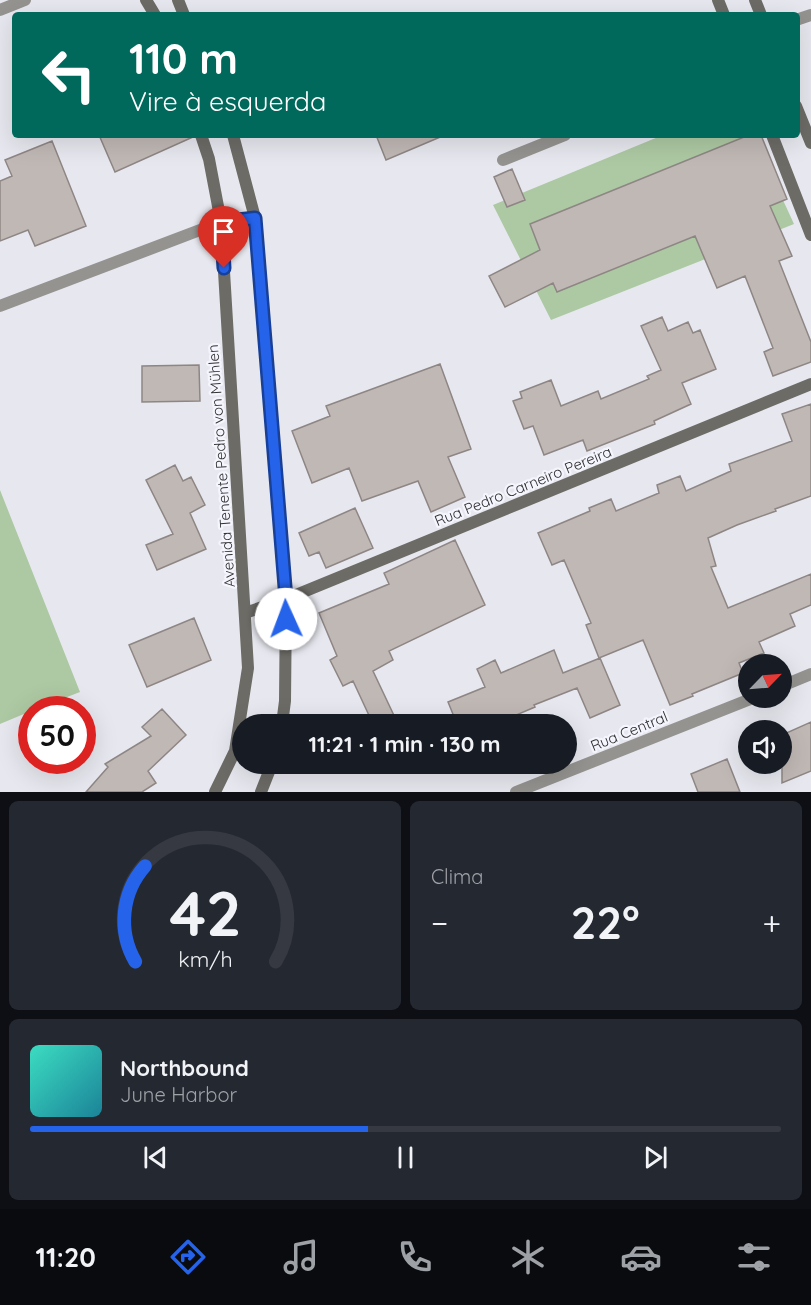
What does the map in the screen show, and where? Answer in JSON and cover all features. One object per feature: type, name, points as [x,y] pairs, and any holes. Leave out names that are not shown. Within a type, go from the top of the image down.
[{"type":"main road","points":[[800,116],[811,143]]},
{"type":"main road","name":"Avenida Tenente Pedro von Mühlen","points":[[202,138],[209,159],[221,222],[248,668],[235,751],[215,792]]},
{"type":"main road","points":[[234,138],[255,218],[286,599],[283,714]]},
{"type":"main road","points":[[773,138],[811,235]]},
{"type":"main road","name":"Rua Pedro Carneiro Pereira","points":[[245,613],[286,599],[811,384]]},
{"type":"main road","points":[[261,792],[268,774]]},
{"type":"street","points":[[0,10],[24,0]]},
{"type":"street","points":[[503,160],[558,138]]},
{"type":"street","points":[[0,306],[221,222],[255,218]]},
{"type":"street","points":[[792,682],[811,675]]},
{"type":"street","name":"Rua Central","points":[[516,792],[738,704]]},
{"type":"green space","points":[[656,138],[754,138],[794,224],[551,320],[493,205]]},
{"type":"green space","points":[[0,490],[80,692],[70,696],[18,696],[18,716],[0,724]]},
{"type":"building","points":[[100,138],[191,138],[115,172]]},
{"type":"building","points":[[377,138],[438,138],[386,160]]},
{"type":"building","points":[[742,138],[762,138],[787,199],[770,206],[792,256],[779,261],[811,342],[811,362],[773,376],[764,352],[773,348],[745,276],[717,288],[695,236],[557,292],[553,283],[505,307],[489,276],[540,250],[530,224]]},
{"type":"building","points":[[52,141],[86,226],[35,246],[28,230],[0,241],[0,181],[12,176],[5,160]]},
{"type":"building","points":[[512,169],[525,200],[507,207],[494,177]]},
{"type":"building","points":[[662,317],[668,331],[688,322],[693,333],[700,330],[716,369],[682,383],[691,404],[654,421],[655,424],[587,451],[583,440],[544,455],[533,426],[524,429],[513,401],[522,398],[520,392],[551,380],[561,406],[598,391],[601,399],[649,379],[647,376],[661,370],[641,326]]},
{"type":"building","points":[[440,364],[471,449],[448,457],[465,497],[431,512],[418,481],[362,501],[349,468],[312,483],[292,431],[330,416],[326,406]]},
{"type":"building","points":[[199,365],[200,401],[142,402],[142,366]]},
{"type":"building","points":[[811,404],[811,496],[708,538],[716,566],[711,567],[728,608],[811,574],[811,605],[790,614],[795,626],[759,642],[764,653],[738,654],[738,675],[670,705],[643,640],[599,658],[586,625],[591,623],[564,560],[552,565],[538,533],[590,511],[589,508],[611,499],[616,511],[659,493],[657,485],[680,476],[686,491],[731,471],[729,464],[792,441],[782,414]]},
{"type":"building","points":[[175,465],[183,481],[191,477],[205,505],[190,513],[206,549],[157,570],[146,545],[173,534],[146,480]]},
{"type":"building","points":[[355,508],[373,548],[326,568],[319,552],[309,556],[299,533]]},
{"type":"building","points":[[455,540],[485,605],[389,651],[393,660],[373,671],[393,714],[368,714],[353,681],[343,686],[330,660],[337,656],[319,613],[389,584],[384,573]]},
{"type":"building","points":[[194,618],[211,660],[147,687],[129,645]]},
{"type":"building","points":[[554,650],[563,673],[600,658],[620,705],[590,718],[577,688],[534,705],[535,707],[519,714],[453,714],[448,702],[485,687],[477,669],[495,660],[501,673]]},
{"type":"building","points":[[162,709],[186,735],[148,771],[156,783],[142,792],[86,792],[108,767],[105,764],[151,736],[142,727]]},
{"type":"building","points":[[811,722],[811,771],[782,783],[782,774],[792,774],[792,731]]},
{"type":"building","points":[[727,759],[740,792],[698,792],[691,774]]},
{"type":"route","points":[[224,268],[221,222],[255,218],[286,619]]}]
